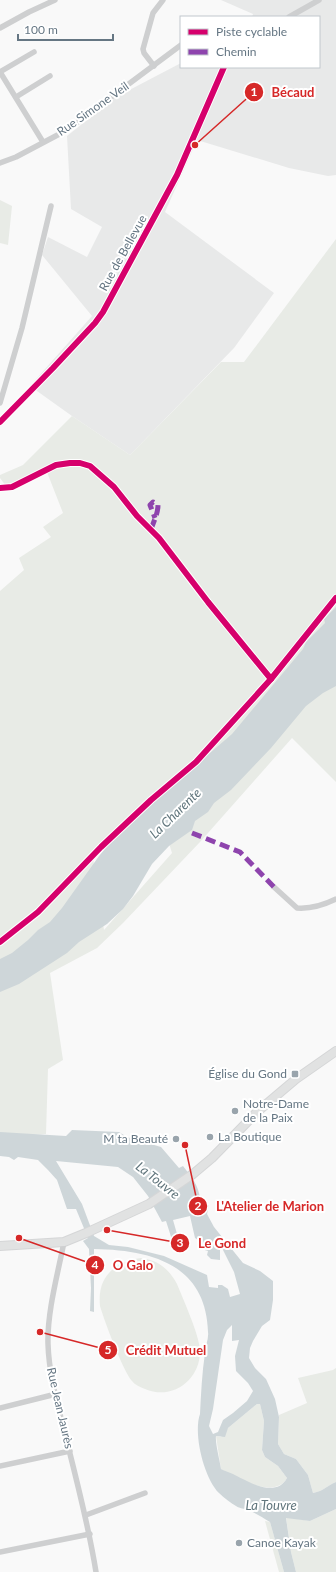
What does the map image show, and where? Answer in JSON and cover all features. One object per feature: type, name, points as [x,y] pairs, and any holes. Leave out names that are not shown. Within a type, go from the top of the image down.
[{"type":"main road","points":[[0,1246],[64,1242],[149,1204],[193,1174],[212,1158],[257,1112],[296,1079],[336,1051]]},
{"type":"street","points":[[0,28],[55,0]]},
{"type":"street","points":[[154,66],[144,53],[143,49],[153,13],[163,0]]},
{"type":"street","points":[[291,16],[319,0]]},
{"type":"street","name":"Rue Simone Veil","points":[[0,163],[16,157],[67,130],[180,46]]},
{"type":"street","points":[[34,52],[0,72],[43,142]]},
{"type":"street","name":"Rue de Bellevue","points":[[0,422],[103,312],[160,209],[177,175],[224,68]]},
{"type":"street","points":[[16,97],[50,76]]},
{"type":"street","points":[[0,403],[22,328],[51,206]]},
{"type":"street","points":[[274,887],[297,908],[323,905],[336,899]]},
{"type":"street","name":"Rue Jean Jaurès","points":[[64,1242],[50,1316],[48,1343],[51,1375],[86,1515],[96,1572]]},
{"type":"street","points":[[0,1408],[56,1394]]},
{"type":"street","points":[[0,1466],[70,1451]]},
{"type":"street","points":[[86,1515],[145,1493]]},
{"type":"street","points":[[0,1552],[90,1534]]},
{"type":"shaded area","points":[[221,0],[336,0],[336,175],[328,176],[289,168],[197,140],[165,212],[274,293],[234,348],[130,455],[30,386],[92,316],[42,255],[48,237],[87,257],[102,227],[71,209],[67,136],[116,97],[180,64],[180,68],[320,68],[320,16],[252,16],[253,14]]},
{"type":"shaded area","points":[[0,200],[12,206],[8,245],[0,243]]},
{"type":"shaded area","points":[[336,239],[336,782],[292,738],[200,842],[123,923],[97,948],[50,973],[63,1060],[48,1069],[46,1134],[0,1136],[0,591],[24,570],[19,558],[51,537],[43,527],[63,513],[45,467],[6,486],[0,478],[0,475],[23,465],[72,416],[130,455],[221,362],[244,362]],"holes":[[[153,793],[172,853],[104,930],[92,851]]]},
{"type":"shaded area","points":[[141,1258],[158,1263],[167,1270],[174,1279],[199,1343],[199,1360],[196,1370],[183,1385],[175,1390],[166,1392],[155,1392],[145,1389],[136,1385],[132,1381],[119,1357],[100,1306],[101,1287],[109,1273],[115,1267],[123,1263]]},
{"type":"shaded area","points":[[336,1368],[336,1482],[320,1491],[313,1493],[308,1475],[296,1459],[284,1454],[278,1444],[279,1415],[307,1403],[298,1378]]},
{"type":"shaded area","points":[[257,1404],[260,1404],[264,1421],[262,1450],[265,1457],[278,1466],[287,1478],[281,1484],[274,1487],[265,1487],[245,1482],[221,1469],[216,1436],[221,1437],[228,1428]]},
{"type":"shaded area","points":[[336,1509],[336,1572],[296,1572],[291,1552],[286,1517],[310,1521]]},
{"type":"shaded area","points":[[265,1521],[270,1522],[284,1572],[279,1572]]},
{"type":"water","name":"La Charente","points":[[336,607],[336,686],[323,693],[306,706],[271,748],[231,790],[214,803],[208,812],[195,821],[192,830],[169,846],[152,864],[133,896],[123,909],[107,924],[79,942],[67,953],[19,984],[0,992],[0,959],[12,953],[38,930],[50,922],[114,838],[164,792],[193,769],[232,734],[303,649],[306,642],[325,623],[324,619]]},
{"type":"water","name":"La Touvre","points":[[72,1130],[119,1132],[127,1137],[161,1147],[179,1168],[183,1166],[190,1175],[197,1188],[201,1204],[209,1205],[207,1214],[214,1227],[243,1263],[260,1271],[273,1281],[273,1300],[270,1320],[262,1326],[253,1341],[250,1348],[249,1358],[255,1368],[266,1379],[275,1399],[279,1417],[278,1444],[284,1454],[296,1459],[308,1475],[313,1493],[320,1491],[336,1482],[336,1509],[310,1521],[286,1518],[291,1552],[296,1572],[284,1572],[270,1522],[251,1511],[238,1507],[223,1497],[214,1486],[205,1467],[199,1444],[198,1423],[205,1350],[208,1335],[205,1309],[197,1290],[186,1276],[172,1265],[155,1258],[136,1253],[94,1249],[94,1312],[90,1311],[91,1288],[89,1249],[83,1241],[88,1238],[76,1209],[67,1209],[57,1180],[38,1160],[18,1157],[14,1160],[9,1157],[0,1156],[0,1132],[66,1136]],"holes":[[[56,1161],[118,1167],[133,1177],[148,1196],[162,1222],[166,1221],[173,1243],[177,1234],[173,1220],[190,1216],[195,1238],[198,1240],[198,1248],[208,1251],[207,1255],[211,1259],[220,1260],[220,1249],[222,1248],[234,1272],[240,1294],[230,1297],[228,1289],[222,1285],[218,1285],[218,1288],[209,1287],[207,1275],[164,1256],[128,1247],[109,1245],[94,1236],[82,1204]],[[232,1325],[232,1341],[239,1340],[235,1356],[236,1371],[248,1383],[253,1391],[247,1401],[223,1420],[218,1432],[213,1434],[209,1426],[213,1409],[223,1340],[227,1330]],[[257,1404],[260,1404],[264,1421],[262,1450],[265,1457],[278,1466],[287,1478],[282,1484],[269,1488],[253,1484],[221,1469],[216,1436],[225,1437],[228,1428]]]},
{"type":"marked path","points":[[151,529],[156,517],[158,508],[158,505],[153,502],[150,505],[155,518]]},
{"type":"marked path","points":[[192,833],[240,852],[274,887]]},
{"type":"cycle path","points":[[0,422],[53,368],[95,323],[103,312],[177,175],[224,68]]},
{"type":"cycle path","points":[[0,488],[12,487],[56,465],[80,463],[90,466],[114,487],[137,516],[159,538],[208,602],[271,679]]},
{"type":"cycle path","points":[[0,942],[38,912],[101,847],[151,800],[196,762],[271,679],[336,598]]},
{"type":"place","name":"Bécaud","points":[[195,145]]},
{"type":"place","name":"Église du Gond","points":[[295,1074]]},
{"type":"place","name":"Notre-Dame de la Paix","points":[[235,1111]]},
{"type":"place","name":"La Boutique","points":[[210,1137]]},
{"type":"place","name":"M ta Beauté","points":[[176,1139]]},
{"type":"place","name":"L'Atelier de Marion","points":[[185,1145]]},
{"type":"place","name":"Le Gond","points":[[107,1230]]},
{"type":"place","name":"O Galo","points":[[19,1238]]},
{"type":"place","name":"Crédit Mutuel","points":[[40,1332]]},
{"type":"place","name":"Canoe Kayak","points":[[239,1543]]}]
